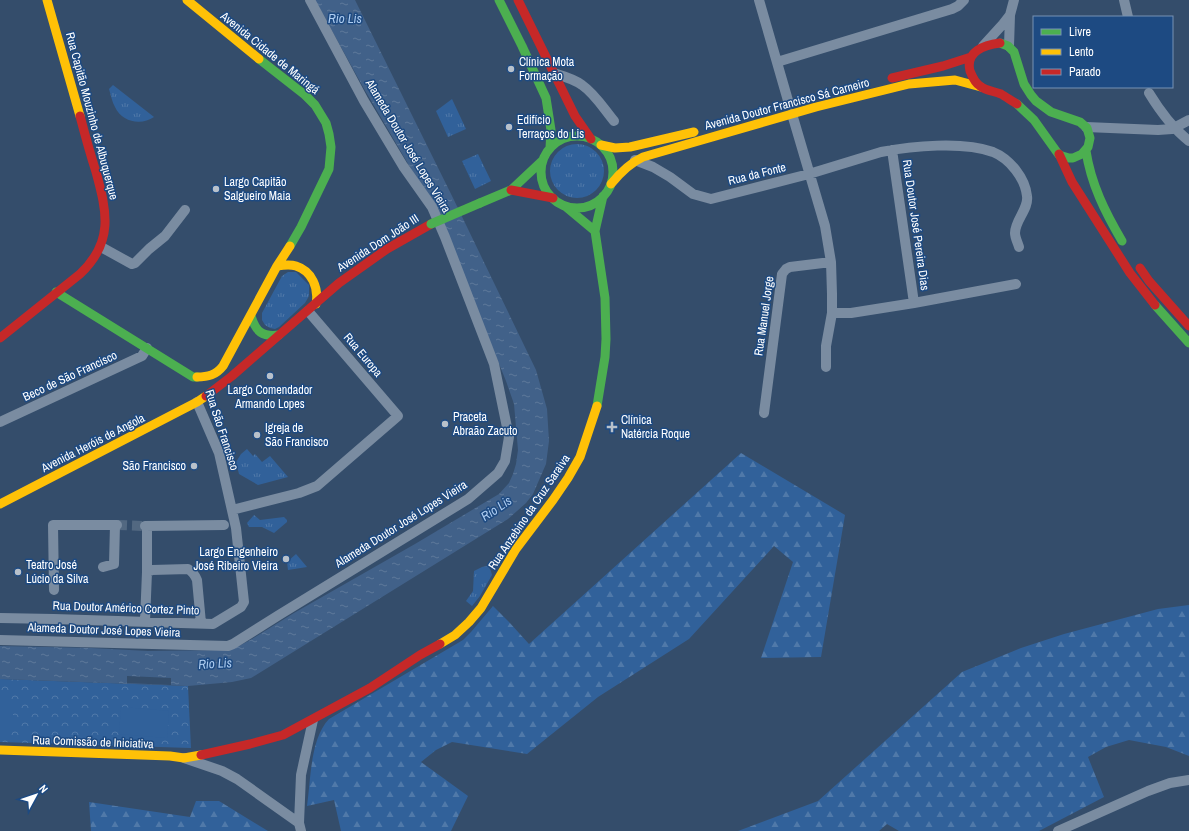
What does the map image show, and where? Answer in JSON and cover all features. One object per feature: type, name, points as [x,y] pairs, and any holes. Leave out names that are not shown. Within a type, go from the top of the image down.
[{"type":"main road","name":"Rua Capitão Mouzinho de Albuquerque","points":[[0,338],[85,268],[101,247],[105,228],[104,206],[90,149],[47,0]]},
{"type":"main road","name":"Avenida Cidade de Maringá","points":[[187,0],[305,95],[315,105],[326,123],[331,147],[329,169],[324,181],[304,220],[220,370],[211,376],[194,383]]},
{"type":"main road","points":[[499,0],[546,98],[550,117],[550,148]]},
{"type":"main road","points":[[518,0],[575,116],[591,139]]},
{"type":"main road","points":[[981,87],[975,80],[970,70],[969,64],[971,57],[982,47],[1000,43],[1009,46],[1014,52],[1024,87],[1035,101],[1048,110],[1082,122],[1089,134],[1088,148],[1090,178],[1105,212],[1125,246]]},
{"type":"main road","name":"Avenida Doutor Francisco Sá Carneiro","points":[[882,80],[943,66],[971,57]]},
{"type":"main road","name":"Avenida Doutor Francisco Sá Carneiro","points":[[610,184],[635,160],[789,106],[816,106],[909,84],[937,81],[955,80],[981,87],[1001,95],[1021,106],[1038,124],[1059,154]]},
{"type":"main road","name":"Avenida Doutor Francisco Sá Carneiro","points":[[601,145],[615,148],[638,145],[705,128]]},
{"type":"main road","points":[[511,190],[543,160],[550,148],[558,141],[568,137],[578,136],[591,139],[601,145],[611,163],[612,173],[610,184],[603,196],[595,202],[586,206],[575,208],[565,206]]},
{"type":"main road","points":[[1059,154],[1071,158],[1082,153],[1088,148]]},
{"type":"main road","points":[[1059,154],[1072,182],[1130,273],[1151,300],[1189,343]]},
{"type":"main road","points":[[543,160],[541,170],[542,181],[546,190],[553,198],[595,231]]},
{"type":"main road","points":[[511,190],[553,198]]},
{"type":"main road","name":"Avenida Dom João III","points":[[316,304],[339,283],[387,249],[431,224],[511,190]]},
{"type":"main road","name":"Rua Anzebino da Cruz Saraiva","points":[[184,758],[265,739],[313,715],[368,680],[420,655],[454,635],[481,608],[516,549],[553,500],[580,456],[597,409],[605,357],[606,316],[605,298],[595,231],[603,196]]},
{"type":"main road","points":[[291,242],[297,266]]},
{"type":"main road","points":[[1133,258],[1149,281],[1189,326]]},
{"type":"main road","points":[[197,402],[232,376],[316,304],[321,282],[297,266],[289,264],[277,266]]},
{"type":"main road","name":"Avenida Dom João III","points":[[321,282],[339,283]]},
{"type":"main road","name":"Rua São Francisco","points":[[56,292],[147,348],[194,383],[197,402]]},
{"type":"main road","points":[[251,316],[254,327],[261,333],[271,336],[279,335]]},
{"type":"main road","name":"Avenida Heróis de Angola","points":[[0,504],[197,402]]},
{"type":"main road","name":"Rua Comissão de Iniciativa","points":[[0,750],[170,756],[184,758]]},
{"type":"street","name":"Alameda Doutor José Lopes Vieira","points":[[0,640],[228,646],[468,499],[498,473],[505,461],[509,437],[494,364],[445,237],[432,207],[403,166],[364,100],[310,0]]},
{"type":"street","points":[[759,0],[825,226],[831,262],[832,294],[832,312],[826,346],[826,367]]},
{"type":"street","points":[[777,62],[952,8],[958,6],[964,0]]},
{"type":"street","points":[[1009,46],[1010,15],[1014,0]]},
{"type":"street","points":[[1124,0],[1128,16]]},
{"type":"street","points":[[982,47],[1004,24],[1010,15]]},
{"type":"street","points":[[554,73],[572,80],[589,90],[614,121]]},
{"type":"street","points":[[1148,90],[1166,119],[1189,141]]},
{"type":"street","points":[[1086,127],[1158,130],[1172,128],[1189,120]]},
{"type":"street","points":[[1088,148],[1108,128]]},
{"type":"street","name":"Rua da Fonte","points":[[635,160],[653,167],[670,177],[693,194],[711,199],[809,174],[892,150],[930,146],[960,146],[993,152],[1018,172],[1022,179],[1028,198],[1017,224],[1015,234],[1019,248]]},
{"type":"street","name":"Rua Doutor José Pereira Dias","points":[[892,150],[914,304]]},
{"type":"street","points":[[101,247],[132,264],[135,263],[149,248],[165,236],[185,210]]},
{"type":"street","name":"Rua Manuel Jorge","points":[[764,413],[782,274],[786,268],[790,267],[831,262]]},
{"type":"street","points":[[832,312],[851,313],[914,304],[1016,284]]},
{"type":"street","name":"Rua Europa","points":[[232,510],[299,493],[317,486],[398,416],[308,311]]},
{"type":"street","name":"Beco de São Francisco","points":[[0,422],[142,356],[147,348]]},
{"type":"street","name":"Rua São Francisco","points":[[197,402],[219,453],[232,510],[238,545],[244,602]]},
{"type":"street","points":[[54,590],[53,525],[116,525],[114,564],[103,567]]},
{"type":"street","points":[[145,622],[147,572],[146,526],[224,525]]},
{"type":"street","points":[[147,572],[152,570],[188,569],[192,572],[197,580],[201,624]]},
{"type":"street","name":"Rua Doutor Américo Cortez Pinto","points":[[0,618],[213,624],[241,607],[244,602]]},
{"type":"street","points":[[300,827],[301,775],[313,715]]},
{"type":"street","points":[[184,758],[222,771],[237,779],[300,827]]},
{"type":"street","points":[[1058,831],[1148,791],[1170,783],[1189,780]]},
{"type":"green space","points":[[113,85],[154,117],[149,120],[138,122],[122,116],[113,103],[109,89]]},
{"type":"green space","points":[[452,99],[466,129],[448,137],[436,111]]},
{"type":"green space","points":[[577,144],[587,146],[596,152],[602,161],[604,171],[602,181],[596,190],[587,196],[577,198],[567,196],[558,190],[552,181],[550,171],[552,161],[558,152],[567,146]]},
{"type":"green space","points":[[478,154],[491,181],[475,189],[462,161]]},
{"type":"green space","points":[[288,272],[296,272],[309,285],[309,296],[305,303],[279,327],[275,329],[270,328],[265,325],[262,320],[262,313],[282,276]]},
{"type":"green space","points":[[247,449],[253,456],[255,454],[262,462],[270,456],[288,477],[258,485],[239,474],[236,462],[241,454]]},
{"type":"green space","points":[[741,453],[845,515],[821,657],[761,658],[793,562],[774,546],[689,639],[598,697],[527,754],[452,742],[436,750],[421,762],[468,796],[451,831],[341,831],[334,800],[307,806],[312,760],[315,748],[318,737],[329,719],[463,640],[493,606],[529,644]]},
{"type":"green space","points":[[254,515],[260,520],[284,517],[287,522],[274,533],[262,527],[249,527],[247,523]]},
{"type":"green space","points":[[296,554],[307,567],[288,570],[287,562]]},
{"type":"green space","points":[[487,566],[492,575],[480,596],[472,606],[466,601],[473,591],[474,571]]},
{"type":"green space","points":[[1189,605],[1189,756],[1166,747],[1129,740],[1106,747],[1088,757],[1104,797],[1039,831],[899,831],[887,824],[879,831],[738,831],[818,801],[962,672],[1021,648],[1064,634],[1158,609]]},
{"type":"green space","points":[[0,679],[188,686],[191,748],[0,742]]},
{"type":"green space","points":[[0,704],[13,704],[13,729],[0,729]]},
{"type":"green space","points":[[121,707],[169,711],[167,738],[119,734]]},
{"type":"green space","points":[[196,801],[219,801],[268,831],[91,831],[89,802],[190,817]]},
{"type":"water","name":"Rio Lis","points":[[315,0],[355,0],[536,370],[547,409],[549,441],[546,464],[533,494],[526,503],[508,519],[251,678],[232,682],[188,686],[0,679],[0,646],[148,651],[227,650],[239,646],[499,494],[509,483],[516,464],[518,450],[514,404],[506,381],[446,233],[434,208],[363,87]]},
{"type":"pier","points":[[127,676],[171,678],[171,685],[127,683]]},
{"type":"tunnel","points":[[117,525],[145,526]]},
{"type":"traffic: fast","points":[[499,0],[546,98],[551,130],[550,148]]},
{"type":"traffic: fast","points":[[1000,43],[1008,46],[1014,52],[1024,84],[1036,101],[1051,112],[1080,122],[1087,128],[1090,138],[1088,147],[1082,154],[1073,158],[1059,155],[1034,120],[1017,104]]},
{"type":"traffic: fast","points":[[259,59],[305,95],[315,105],[326,123],[329,134],[331,147],[329,169],[301,227],[290,246]]},
{"type":"traffic: fast","points":[[577,136],[597,142],[607,152],[613,172],[607,192],[597,202],[577,208],[557,202],[547,192],[541,172],[547,152],[557,142],[577,136]]},
{"type":"traffic: fast","points":[[1086,151],[1095,186],[1122,241]]},
{"type":"traffic: fast","points":[[480,203],[511,190],[543,160]]},
{"type":"traffic: fast","points":[[597,406],[605,357],[606,339],[605,298],[595,231],[603,196]]},
{"type":"traffic: fast","points":[[431,224],[480,203]]},
{"type":"traffic: fast","points":[[565,206],[595,231]]},
{"type":"traffic: fast","points":[[56,292],[193,377],[197,377]]},
{"type":"traffic: fast","points":[[1155,305],[1189,343]]},
{"type":"traffic: fast","points":[[251,316],[255,326],[260,332],[268,335],[279,335]]},
{"type":"traffic: slow","points":[[47,0],[80,116]]},
{"type":"traffic: slow","points":[[187,0],[259,59]]},
{"type":"traffic: slow","points":[[611,184],[634,162],[643,157],[816,107],[909,84],[955,80],[981,87]]},
{"type":"traffic: slow","points":[[601,145],[615,148],[630,147],[694,132]]},
{"type":"traffic: slow","points":[[197,377],[212,375],[218,372],[223,366],[277,266],[290,246]]},
{"type":"traffic: slow","points":[[277,266],[294,265],[302,268],[310,276],[315,286],[317,298],[316,304]]},
{"type":"traffic: slow","points":[[0,504],[206,396]]},
{"type":"traffic: slow","points":[[440,644],[455,635],[481,608],[516,549],[568,478],[580,457],[597,406]]},
{"type":"traffic: slow","points":[[0,750],[170,756],[184,758],[201,755]]},
{"type":"traffic: jam","points":[[518,0],[575,116],[591,139]]},
{"type":"traffic: jam","points":[[1000,43],[983,47],[973,54],[970,58],[970,71],[975,81],[982,88],[1001,94],[1017,104]]},
{"type":"traffic: jam","points":[[892,78],[943,66],[971,57]]},
{"type":"traffic: jam","points":[[0,338],[80,274],[91,262],[103,238],[105,226],[103,200],[80,116]]},
{"type":"traffic: jam","points":[[1059,154],[1072,182],[1130,273],[1155,305]]},
{"type":"traffic: jam","points":[[511,190],[553,198]]},
{"type":"traffic: jam","points":[[206,396],[232,376],[339,283],[387,249],[431,224]]},
{"type":"traffic: jam","points":[[1140,268],[1149,281],[1189,326]]},
{"type":"traffic: jam","points":[[201,755],[283,735],[370,688],[420,655],[440,644]]},
{"type":"place","name":"Clínica Mota Formação","points":[[511,69]]},
{"type":"place","name":"Edifício Terraços do Lis","points":[[509,127]]},
{"type":"place","name":"Largo Capitão Salgueiro Maia","points":[[216,189]]},
{"type":"place","name":"Largo Comendador Armando Lopes","points":[[270,376]]},
{"type":"place","name":"Praceta Abraão Zacuto","points":[[445,424]]},
{"type":"place","name":"Clínica Natércia Roque","points":[[612,427]]},
{"type":"place","name":"Igreja de São Francisco","points":[[257,435]]},
{"type":"place","name":"São Francisco","points":[[194,466]]},
{"type":"place","name":"Largo Engenheiro José Ribeiro Vieira","points":[[286,559]]},
{"type":"place","name":"Teatro José Lúcio da Silva","points":[[18,572]]}]
